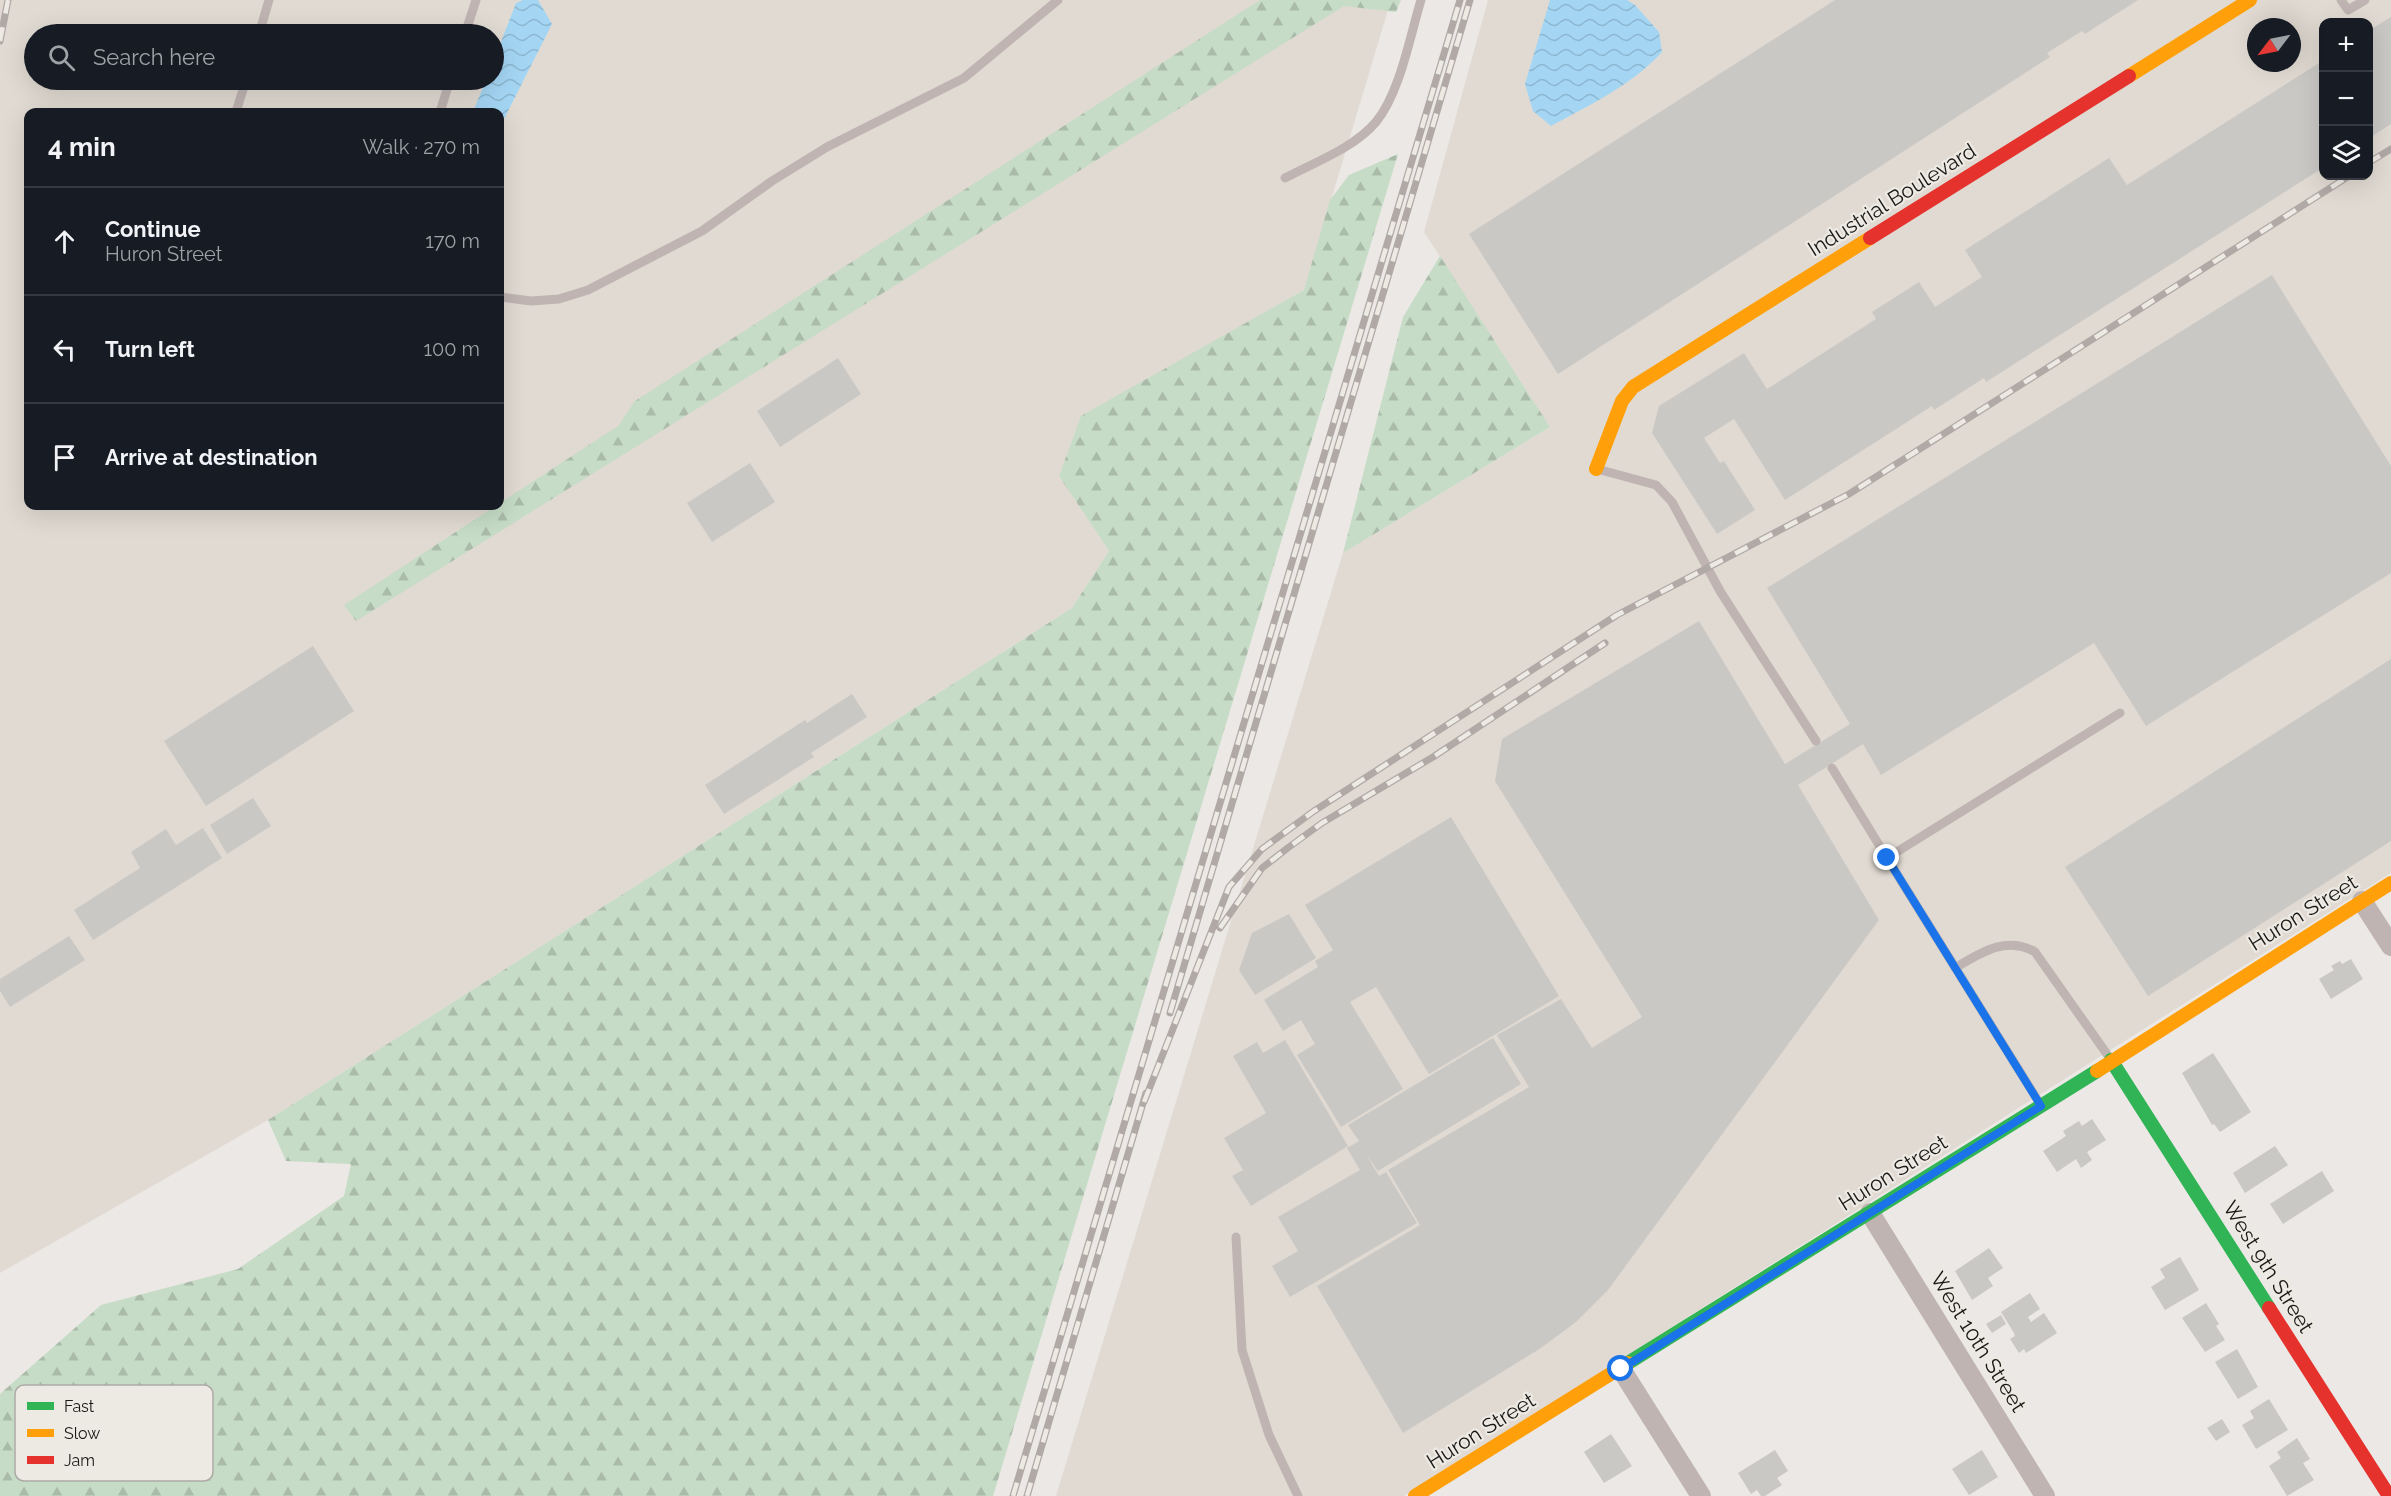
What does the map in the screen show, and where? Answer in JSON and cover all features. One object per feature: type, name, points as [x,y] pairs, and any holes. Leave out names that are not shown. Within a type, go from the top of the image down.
[{"type":"street","name":"Industrial Boulevard","points":[[1596,469],[1622,401],[1633,387],[2250,0]]},
{"type":"street","name":"Huron Street","points":[[1415,1496],[2041,1106],[2391,883]]},
{"type":"street","points":[[2362,901],[2391,946]]},
{"type":"street","name":"West 9th Street","points":[[2111,1060],[2389,1496]]},
{"type":"street","name":"West 10th Street","points":[[1870,1213],[2045,1496]]},
{"type":"street","points":[[1621,1369],[1701,1496]]},
{"type":"lane","points":[[262,24],[269,0]]},
{"type":"lane","points":[[468,24],[476,0]]},
{"type":"lane","points":[[504,298],[531,301],[559,299],[588,290],[702,231],[772,181],[827,147],[964,78],[1058,0]]},
{"type":"lane","points":[[1285,178],[1342,147],[1376,122],[1392,96],[1421,0]]},
{"type":"lane","points":[[2342,0],[2348,10],[2365,0]]},
{"type":"lane","points":[[237,108],[243,90]]},
{"type":"lane","points":[[441,108],[447,90]]},
{"type":"lane","points":[[1596,469],[1656,485],[1672,502],[1720,591],[1816,741]]},
{"type":"lane","points":[[1887,858],[2120,713]]},
{"type":"lane","points":[[1832,768],[2041,1106]]},
{"type":"lane","points":[[1955,968],[1991,947],[2023,944],[2035,952],[2111,1060]]},
{"type":"lane","points":[[1236,1237],[1242,1350],[1269,1435],[1298,1496]]},
{"type":"shaded area","points":[[0,0],[1391,0],[1304,290],[1081,417],[1059,476],[1109,551],[1072,608],[268,1120],[0,1273]]},
{"type":"shaded area","points":[[1488,0],[2391,0],[2391,873],[1404,1496],[1056,1496],[1343,553],[1550,427],[1424,232]]},
{"type":"green space","points":[[1260,0],[1401,0],[1396,12],[1344,6],[356,621],[344,605],[489,510],[504,510],[504,500],[618,426],[635,401]]},
{"type":"green space","points":[[1398,154],[993,1496],[0,1496],[0,1394],[101,1305],[238,1269],[344,1196],[351,1164],[286,1161],[268,1120],[1072,608],[1109,551],[1059,476],[1081,416],[1304,290],[1330,200],[1349,175]]},
{"type":"green space","points":[[1440,256],[1550,427],[1343,553],[1403,317]]},
{"type":"water","points":[[523,0],[538,0],[552,24],[504,119],[504,108],[475,108],[482,90],[504,90],[504,34],[516,3]]},
{"type":"water","points":[[1550,0],[1627,0],[1635,5],[1659,32],[1662,52],[1624,85],[1551,126],[1533,111],[1525,84]]},
{"type":"building","points":[[1835,0],[2138,0],[2085,34],[2082,31],[2047,53],[2050,57],[1558,374],[1469,234]]},
{"type":"building","points":[[2391,17],[2391,124],[2373,136],[2373,72],[2373,28]]},
{"type":"building","points":[[2319,63],[2319,170],[1986,382],[1984,378],[1934,410],[1932,406],[1785,500],[1734,419],[1704,438],[1720,463],[1724,461],[1755,510],[1717,534],[1652,433],[1659,406],[1744,353],[1767,389],[1876,319],[1872,312],[1919,282],[1935,307],[1982,277],[1965,250],[2109,158],[2127,185]]},
{"type":"building","points":[[2272,275],[2391,466],[2391,573],[2146,726],[2094,643],[1881,775],[1863,744],[1798,785],[1879,920],[1608,1290],[1576,1322],[1541,1348],[1403,1433],[1317,1286],[1420,1225],[1388,1170],[1529,1087],[1497,1035],[1561,999],[1592,1048],[1642,1017],[1495,781],[1502,739],[1699,621],[1785,764],[1850,724],[1767,588]]},
{"type":"building","points":[[838,358],[861,394],[780,447],[757,411]]},
{"type":"building","points":[[750,463],[775,502],[712,542],[687,503]]},
{"type":"building","points":[[313,646],[354,711],[206,806],[164,741]]},
{"type":"building","points":[[2391,659],[2391,841],[2148,996],[2065,867]]},
{"type":"building","points":[[852,694],[867,717],[811,753],[814,757],[724,814],[705,785],[805,720],[807,723]]},
{"type":"building","points":[[253,798],[271,826],[227,854],[210,825]]},
{"type":"building","points":[[1451,817],[1559,996],[1429,1074],[1376,987],[1350,1002],[1403,1089],[1341,1127],[1297,1055],[1315,1044],[1301,1020],[1283,1031],[1264,1000],[1318,967],[1315,961],[1333,950],[1305,905]]},
{"type":"building","points":[[203,828],[222,858],[93,940],[74,910],[140,868],[131,852],[166,829],[176,845]]},
{"type":"building","points":[[1289,914],[1316,958],[1255,995],[1239,970],[1252,933]]},
{"type":"building","points":[[69,936],[85,960],[10,1007],[0,991],[0,979]]},
{"type":"building","points":[[2351,959],[2363,979],[2331,999],[2319,979],[2334,970],[2331,966]]},
{"type":"building","points":[[1493,1038],[1521,1084],[1378,1171],[1366,1154],[1379,1176],[1386,1172],[1417,1223],[1290,1297],[1272,1266],[1298,1251],[1278,1217],[1360,1170],[1347,1148],[1359,1141],[1348,1125]]},
{"type":"building","points":[[1285,1040],[1348,1146],[1251,1206],[1232,1176],[1243,1170],[1224,1138],[1266,1113],[1233,1056],[1257,1042],[1263,1053]]},
{"type":"building","points":[[2213,1053],[2251,1112],[2220,1132],[2214,1124],[2212,1125],[2182,1073]]},
{"type":"building","points":[[2092,1119],[2106,1140],[2087,1152],[2092,1160],[2081,1168],[2076,1159],[2057,1172],[2043,1151],[2066,1136],[2063,1131],[2079,1121],[2082,1126]]},
{"type":"building","points":[[2275,1146],[2288,1165],[2245,1193],[2233,1173]]},
{"type":"building","points":[[2322,1171],[2334,1191],[2283,1224],[2270,1204]]},
{"type":"building","points":[[1989,1248],[2003,1268],[1988,1278],[1993,1286],[1972,1300],[1955,1271]]},
{"type":"building","points":[[2180,1257],[2199,1290],[2165,1310],[2151,1287],[2165,1278],[2160,1269]]},
{"type":"building","points":[[2030,1293],[2040,1309],[2028,1317],[2031,1322],[2044,1313],[2057,1333],[2026,1353],[2024,1349],[2019,1353],[2010,1339],[2015,1336],[2014,1333],[2001,1312]]},
{"type":"building","points":[[2206,1303],[2219,1324],[2216,1326],[2225,1340],[2205,1352],[2182,1318]]},
{"type":"building","points":[[2001,1315],[2006,1324],[1992,1333],[1986,1324]]},
{"type":"building","points":[[2237,1349],[2258,1387],[2238,1399],[2215,1362]]},
{"type":"building","points":[[2269,1399],[2288,1430],[2256,1449],[2242,1425],[2254,1418],[2250,1411]]},
{"type":"building","points":[[2222,1419],[2230,1432],[2216,1441],[2207,1428]]},
{"type":"building","points":[[1611,1434],[1632,1466],[1604,1483],[1584,1452]]},
{"type":"building","points":[[2297,1438],[2310,1459],[2303,1463],[2314,1480],[2287,1496],[2269,1466],[2281,1458],[2277,1452]]},
{"type":"building","points":[[1775,1450],[1788,1471],[1777,1478],[1782,1485],[1765,1496],[1761,1496],[1757,1490],[1751,1494],[1738,1473]]},
{"type":"building","points":[[1982,1450],[1998,1477],[1969,1495],[1952,1469]]},
{"type":"railway","points":[[0,41],[8,0]]},
{"type":"railway","points":[[1013,1496],[1460,0]]},
{"type":"railway","points":[[1170,1013],[1470,0]]},
{"type":"railway","points":[[2373,160],[2391,149]]},
{"type":"railway","points":[[1144,1102],[1229,887],[1262,849],[1314,811],[1617,615],[1849,494],[2343,180]]},
{"type":"railway","points":[[1220,928],[1262,868],[1289,847],[1322,823],[1433,757],[1605,643]]},
{"type":"railway","points":[[1027,1496],[1146,1093]]},
{"type":"traffic: fast","points":[[2111,1060],[2269,1308]]},
{"type":"traffic: fast","points":[[1628,1363],[2097,1071]]},
{"type":"traffic: slow","points":[[2129,76],[2250,0]]},
{"type":"traffic: slow","points":[[1596,469],[1622,401],[1633,387],[1870,238]]},
{"type":"traffic: slow","points":[[2097,1071],[2391,883]]},
{"type":"traffic: slow","points":[[1415,1496],[1628,1363]]},
{"type":"traffic: jam","points":[[1870,238],[2129,76]]},
{"type":"traffic: jam","points":[[2269,1308],[2389,1496]]},
{"type":"route","points":[[1621,1369],[2041,1106],[1887,858]]}]
